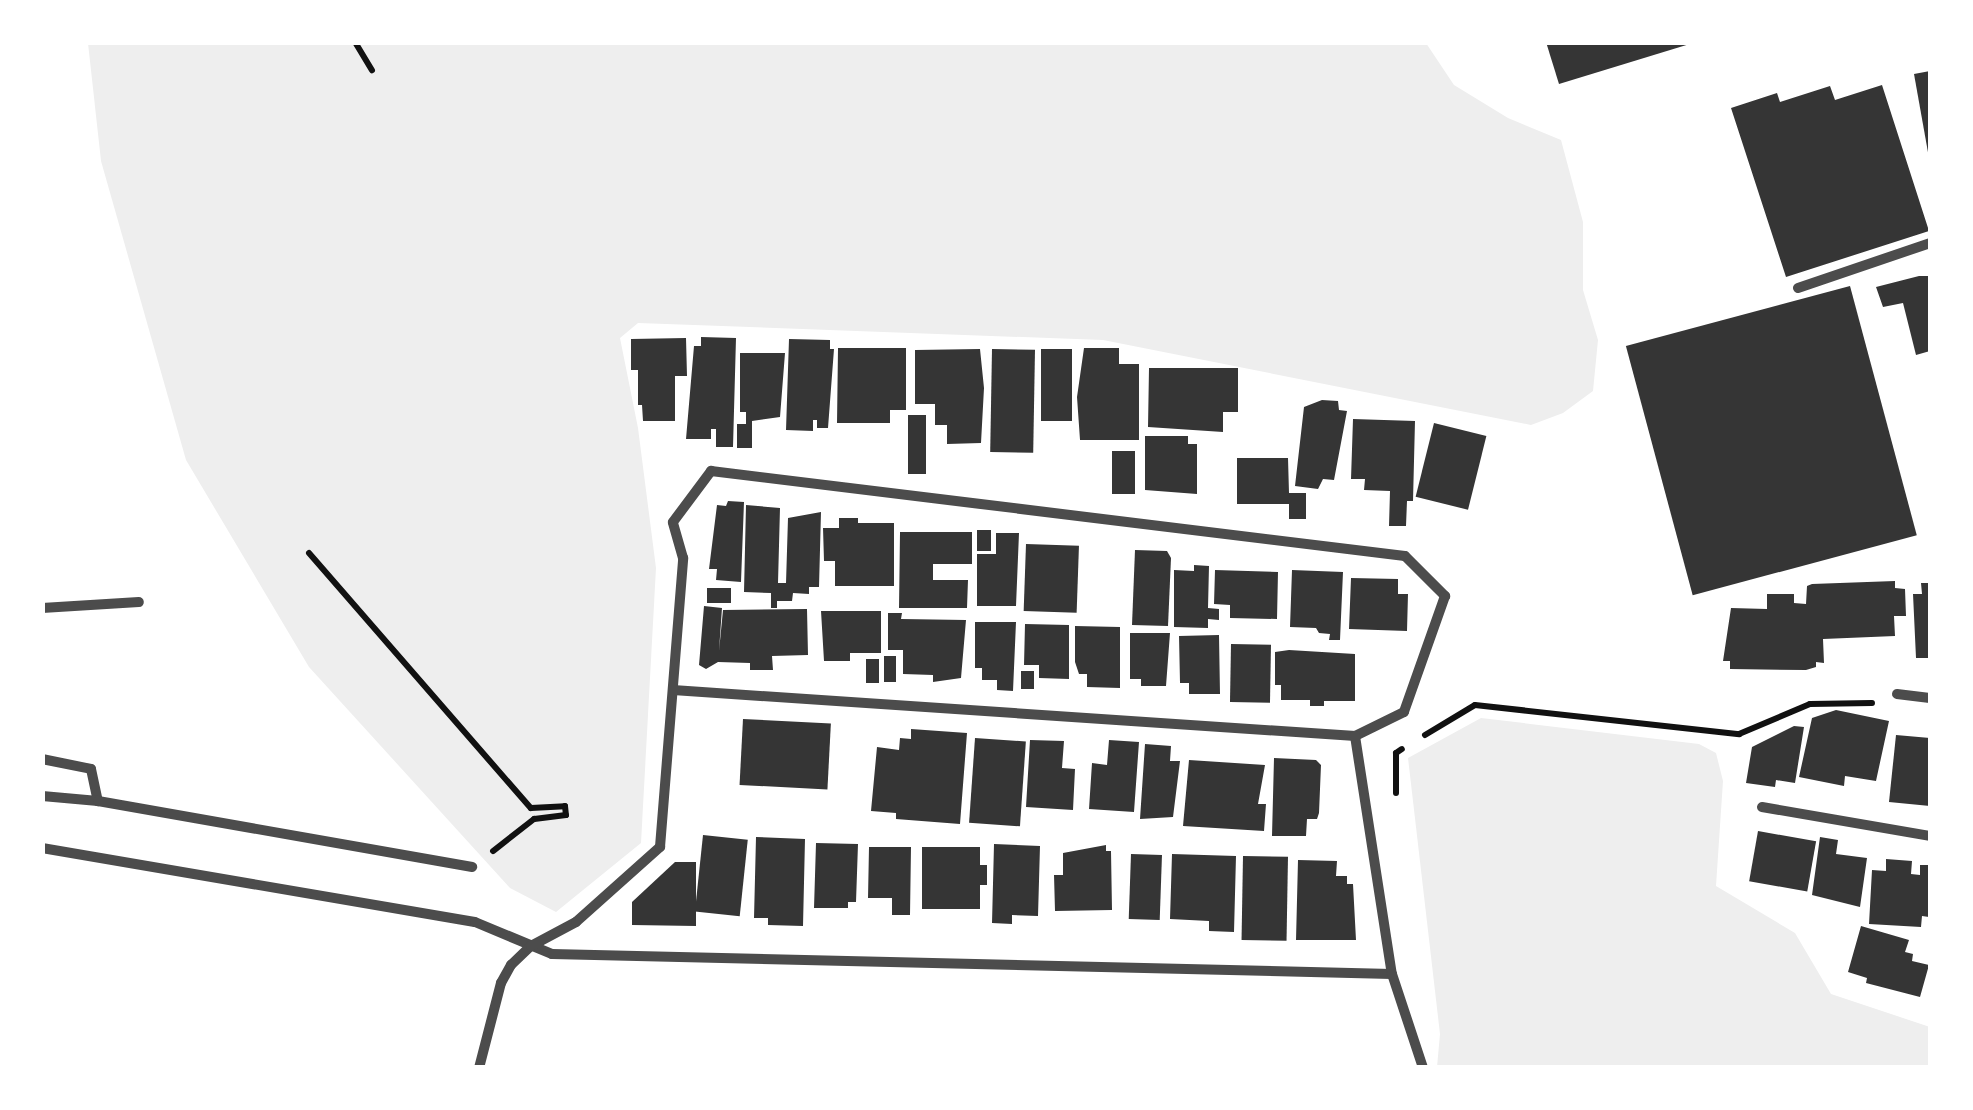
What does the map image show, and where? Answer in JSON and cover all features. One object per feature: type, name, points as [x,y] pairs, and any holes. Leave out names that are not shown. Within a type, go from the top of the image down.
[{"type":"street","points":[[1798,288],[1930,243]]},
{"type":"street","points":[[479,1068],[500,983],[511,964],[531,946],[576,922],[660,847],[672,690],[683,558],[673,522],[711,471],[1405,556],[1445,596],[1404,712],[1354,736],[672,690]]},
{"type":"street","points":[[42,608],[139,602]]},
{"type":"street","points":[[1897,694],[1930,698]]},
{"type":"street","points":[[1354,736],[1392,974],[1423,1068]]},
{"type":"street","points":[[42,759],[91,769],[98,801]]},
{"type":"street","points":[[42,796],[98,801],[472,867]]},
{"type":"street","points":[[1762,807],[1930,836]]},
{"type":"street","points":[[42,848],[475,922],[552,954],[1392,974]]},
{"type":"path","points":[[355,42],[372,70]]},
{"type":"path","points":[[309,553],[531,808],[565,806],[566,814],[534,818],[472,867]]},
{"type":"path","points":[[1396,753],[1475,705],[1739,734],[1810,704],[1896,706],[1897,694]]},
{"type":"shaded area","points":[[88,43],[1426,43],[1454,85],[1508,118],[1561,140],[1583,222],[1583,290],[1598,340],[1593,391],[1563,413],[1531,425],[1103,340],[638,323],[620,338],[638,428],[656,568],[641,843],[556,912],[510,888],[309,667],[186,460],[101,161]]},
{"type":"shaded area","points":[[1481,718],[1699,744],[1716,753],[1723,781],[1716,886],[1795,933],[1831,994],[1930,1027],[1930,1067],[1437,1067],[1440,1034],[1408,758]]},
{"type":"building","points":[[1546,42],[1693,42],[1693,43],[1559,84]]},
{"type":"building","points":[[1930,71],[1930,158],[1929,158],[1914,74]]},
{"type":"building","points":[[1882,85],[1929,231],[1786,277],[1731,108],[1777,93],[1780,102],[1830,86],[1835,100]]},
{"type":"building","points":[[1930,276],[1930,351],[1916,355],[1903,303],[1883,307],[1876,287]]},
{"type":"building","points":[[1850,286],[1917,535],[1693,595],[1626,346]]},
{"type":"building","points":[[701,337],[736,338],[733,447],[716,447],[716,429],[711,429],[711,439],[686,439],[694,346],[701,346]]},
{"type":"building","points":[[686,338],[687,376],[675,376],[675,421],[643,421],[642,405],[638,405],[638,370],[631,370],[631,339]]},
{"type":"building","points":[[789,339],[830,340],[830,349],[834,349],[828,428],[817,428],[817,420],[813,420],[813,431],[786,430]]},
{"type":"building","points":[[838,348],[906,348],[906,410],[890,410],[890,423],[837,423]]},
{"type":"building","points":[[1084,348],[1119,348],[1119,364],[1139,364],[1139,440],[1080,440],[1077,397]]},
{"type":"building","points":[[980,349],[984,388],[981,443],[947,444],[947,425],[935,425],[935,404],[915,404],[915,350]]},
{"type":"building","points":[[992,349],[1035,350],[1033,453],[990,452]]},
{"type":"building","points":[[1041,349],[1072,349],[1072,421],[1041,421]]},
{"type":"building","points":[[740,353],[785,353],[780,417],[752,421],[752,448],[737,448],[737,424],[746,424],[746,412],[740,412]]},
{"type":"building","points":[[1149,368],[1238,368],[1238,412],[1223,412],[1223,432],[1148,427]]},
{"type":"building","points":[[1322,400],[1338,401],[1339,410],[1347,411],[1334,480],[1323,479],[1318,489],[1295,486],[1304,407]]},
{"type":"building","points":[[908,415],[926,415],[926,474],[908,474]]},
{"type":"building","points":[[1353,419],[1415,421],[1413,501],[1407,501],[1406,526],[1389,526],[1390,491],[1364,490],[1365,479],[1351,479]]},
{"type":"building","points":[[1434,423],[1486,436],[1468,510],[1416,497]]},
{"type":"building","points":[[1145,436],[1188,436],[1188,444],[1197,444],[1197,494],[1145,490]]},
{"type":"building","points":[[1112,451],[1135,451],[1135,494],[1112,494]]},
{"type":"building","points":[[1237,458],[1288,458],[1289,493],[1306,493],[1306,519],[1289,519],[1289,504],[1237,504]]},
{"type":"building","points":[[728,501],[744,502],[741,582],[716,580],[717,569],[709,569],[717,505],[726,506]]},
{"type":"building","points":[[746,505],[780,508],[778,583],[786,583],[788,518],[821,512],[819,587],[809,587],[809,594],[793,593],[792,601],[777,601],[777,608],[771,608],[771,593],[744,592]]},
{"type":"building","points":[[839,518],[858,518],[858,523],[894,523],[894,586],[835,586],[835,561],[824,561],[823,528],[839,528]]},
{"type":"building","points":[[977,530],[991,530],[991,551],[977,551]]},
{"type":"building","points":[[900,532],[972,532],[972,564],[933,564],[933,580],[968,580],[967,608],[899,608]]},
{"type":"building","points":[[996,533],[1019,533],[1016,606],[977,606],[977,554],[996,554]]},
{"type":"building","points":[[1026,544],[1079,546],[1077,613],[1024,611]]},
{"type":"building","points":[[1135,550],[1167,551],[1171,558],[1168,626],[1132,625]]},
{"type":"building","points":[[1194,565],[1209,566],[1208,608],[1219,609],[1219,620],[1208,619],[1208,628],[1174,627],[1174,570],[1194,571]]},
{"type":"building","points":[[1215,570],[1278,572],[1277,619],[1230,618],[1230,605],[1214,604]]},
{"type":"building","points":[[1292,570],[1343,572],[1340,640],[1329,640],[1330,634],[1319,633],[1316,628],[1290,627]]},
{"type":"building","points":[[1351,578],[1398,579],[1398,594],[1408,594],[1407,631],[1349,629]]},
{"type":"building","points":[[1895,581],[1895,588],[1905,589],[1906,616],[1894,616],[1895,636],[1823,639],[1824,663],[1816,662],[1816,667],[1806,670],[1730,669],[1730,661],[1723,661],[1731,608],[1767,609],[1767,594],[1794,594],[1794,603],[1806,604],[1807,586],[1812,584]]},
{"type":"building","points":[[1921,583],[1930,583],[1930,658],[1916,658],[1913,594],[1922,594]]},
{"type":"building","points":[[707,588],[731,588],[731,603],[707,603]]},
{"type":"building","points":[[704,606],[722,608],[719,651],[723,610],[807,609],[808,655],[772,656],[773,670],[750,670],[750,663],[718,662],[706,669],[699,665]]},
{"type":"building","points":[[821,611],[881,611],[881,653],[850,653],[850,661],[824,661]]},
{"type":"building","points":[[888,613],[902,613],[901,619],[966,620],[961,678],[933,682],[933,675],[903,674],[903,650],[888,650]]},
{"type":"building","points":[[975,622],[1016,622],[1013,691],[997,690],[997,680],[982,680],[982,668],[975,668]]},
{"type":"building","points":[[1025,624],[1069,625],[1069,679],[1039,678],[1039,665],[1024,665]]},
{"type":"building","points":[[1075,626],[1120,627],[1120,688],[1087,687],[1087,674],[1079,674],[1075,662]]},
{"type":"building","points":[[1130,633],[1170,633],[1166,686],[1141,686],[1141,679],[1130,679]]},
{"type":"building","points":[[1219,635],[1220,694],[1189,694],[1189,683],[1180,683],[1179,636]]},
{"type":"building","points":[[1231,644],[1271,645],[1270,703],[1230,702]]},
{"type":"building","points":[[1275,652],[1355,654],[1355,701],[1324,701],[1324,706],[1310,706],[1310,700],[1281,700],[1281,685],[1275,685]]},
{"type":"building","points":[[884,656],[896,656],[896,682],[884,682]]},
{"type":"building","points":[[866,659],[879,659],[879,683],[866,683]]},
{"type":"building","points":[[1021,671],[1034,671],[1034,689],[1021,689]]},
{"type":"building","points":[[1836,710],[1889,721],[1876,781],[1845,776],[1844,786],[1799,777],[1812,718]]},
{"type":"building","points":[[743,719],[831,724],[827,790],[740,785]]},
{"type":"building","points":[[1794,726],[1804,727],[1795,783],[1776,780],[1775,787],[1746,783],[1752,747]]},
{"type":"building","points":[[911,729],[967,733],[960,824],[896,819],[896,813],[871,811],[877,747],[899,750],[900,738],[911,739]]},
{"type":"building","points":[[1896,735],[1930,738],[1930,806],[1889,802]]},
{"type":"building","points":[[975,738],[1026,742],[1020,826],[969,823]]},
{"type":"building","points":[[1030,740],[1064,741],[1062,768],[1075,769],[1073,810],[1026,807]]},
{"type":"building","points":[[1109,740],[1139,742],[1134,812],[1089,809],[1092,763],[1107,765]]},
{"type":"building","points":[[1145,744],[1171,746],[1170,761],[1180,761],[1173,817],[1140,819]]},
{"type":"building","points":[[1274,758],[1316,760],[1321,765],[1319,813],[1317,819],[1307,819],[1306,836],[1272,836]]},
{"type":"building","points":[[1189,760],[1265,765],[1258,804],[1266,804],[1264,831],[1183,826]]},
{"type":"building","points":[[1758,831],[1816,841],[1807,891],[1749,881]]},
{"type":"building","points":[[703,835],[748,840],[740,916],[695,912]]},
{"type":"building","points":[[756,837],[805,839],[803,926],[768,925],[768,918],[754,918]]},
{"type":"building","points":[[1820,837],[1838,840],[1836,854],[1867,858],[1860,907],[1812,895]]},
{"type":"building","points":[[816,843],[858,844],[856,902],[848,902],[848,908],[814,908]]},
{"type":"building","points":[[994,844],[1040,846],[1038,916],[1012,915],[1012,924],[992,923]]},
{"type":"building","points":[[1106,845],[1106,851],[1111,851],[1112,910],[1055,911],[1054,875],[1063,875],[1063,853]]},
{"type":"building","points":[[869,847],[911,847],[910,915],[892,915],[892,898],[868,898]]},
{"type":"building","points":[[922,847],[980,847],[980,865],[987,865],[987,885],[980,885],[980,909],[922,909]]},
{"type":"building","points":[[1131,854],[1162,855],[1160,920],[1129,919]]},
{"type":"building","points":[[1172,854],[1236,856],[1234,932],[1209,931],[1209,921],[1170,919]]},
{"type":"building","points":[[1243,856],[1288,857],[1287,941],[1242,940]]},
{"type":"building","points":[[1886,859],[1912,861],[1911,874],[1920,875],[1920,865],[1930,865],[1929,917],[1922,916],[1921,927],[1869,924],[1872,870],[1886,871]]},
{"type":"building","points":[[1298,860],[1337,861],[1336,876],[1347,876],[1347,884],[1353,884],[1356,940],[1296,940]]},
{"type":"building","points":[[675,862],[696,862],[696,926],[632,925],[632,902]]},
{"type":"building","points":[[1861,926],[1909,940],[1905,952],[1913,954],[1912,961],[1929,965],[1920,997],[1866,983],[1867,978],[1848,972]]}]
